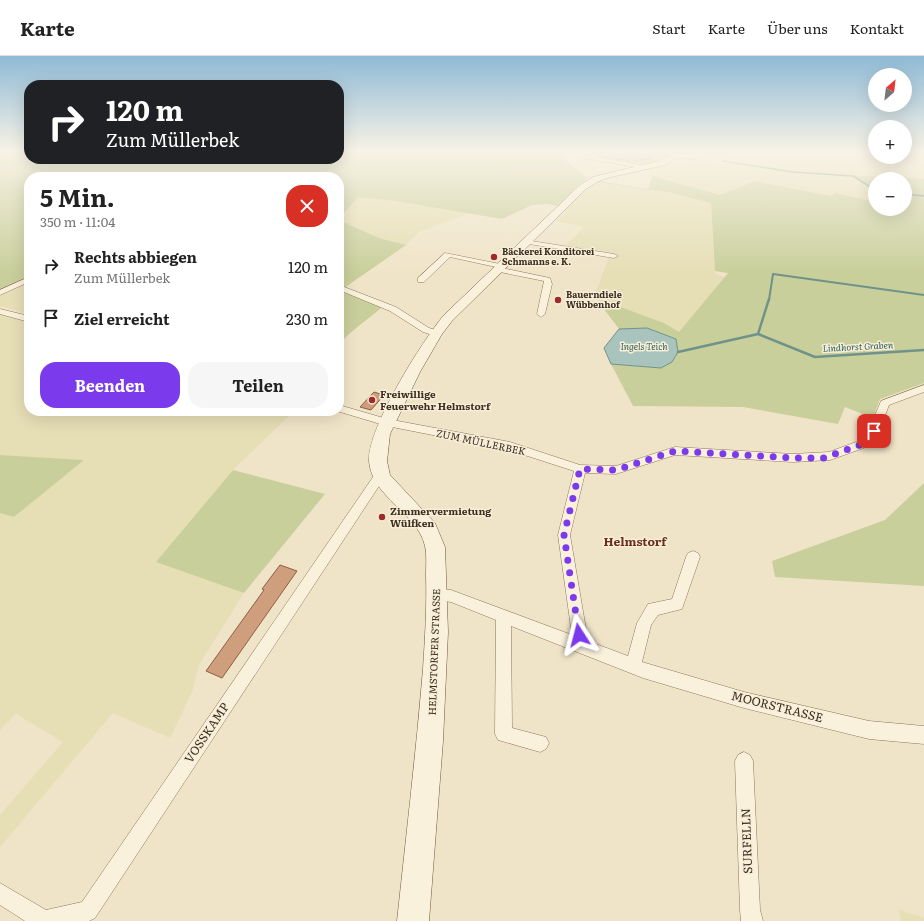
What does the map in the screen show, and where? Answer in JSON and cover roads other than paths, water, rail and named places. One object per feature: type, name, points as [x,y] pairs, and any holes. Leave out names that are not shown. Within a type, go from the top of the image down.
[{"type":"main road","name":"HELMSTORFER STRASSE","points":[[413,921],[430,741],[437,632],[435,548],[428,528],[382,477],[378,461],[379,447],[387,422],[413,372],[436,333],[448,318],[499,267],[578,192]]},
{"type":"street","points":[[525,242],[614,256]]},
{"type":"street","points":[[421,280],[448,255],[534,276],[547,280],[548,284],[541,314]]},
{"type":"street","points":[[0,293],[24,281]]},
{"type":"street","points":[[344,289],[393,309],[426,330],[436,333]]},
{"type":"street","points":[[0,311],[24,318]]},
{"type":"street","name":"ZUM MÜLLERBEK","points":[[344,409],[387,422],[510,446],[580,469],[616,470],[675,451],[793,458],[824,458],[860,445],[873,434],[885,403],[924,388]]},
{"type":"street","points":[[580,469],[564,535],[581,646]]},
{"type":"street","name":"VOSSKAMP","points":[[0,893],[44,921],[88,911],[312,574],[376,480],[382,477]]},
{"type":"street","points":[[633,666],[644,623],[653,610],[677,604],[693,557]]},
{"type":"street","name":"MOORSTRASSE","points":[[437,595],[451,596],[633,666],[744,700],[869,730],[924,736]]},
{"type":"street","points":[[503,615],[504,734],[540,743]]},
{"type":"street","name":"SURFELLN","points":[[744,761],[750,910],[752,921]]},
{"type":"water","name":"Ingels Teich","points":[[647,328],[676,339],[678,352],[672,362],[661,368],[611,364],[604,348],[619,329]]},
{"type":"waterway","points":[[912,195],[924,196]]},
{"type":"waterway","points":[[769,300],[773,274],[924,295]]},
{"type":"waterway","points":[[758,334],[769,299]]},
{"type":"waterway","name":"Lindhorst Graben","points":[[678,352],[758,334]]},
{"type":"waterway","name":"Lindhorst Graben","points":[[758,334],[815,357],[924,350]]},
{"type":"place","name":"Bäckerei Konditorei Schmanns e. K.","points":[[494,257]]},
{"type":"place","name":"Bauerndiele Wübbenhof","points":[[558,300]]},
{"type":"place","name":"Freiwillige Feuerwehr Helmstorf","points":[[372,400]]},
{"type":"place","name":"Zimmervermietung Wülfken","points":[[382,517]]},
{"type":"district","name":"Helmstorf","points":[[635,542]]}]
